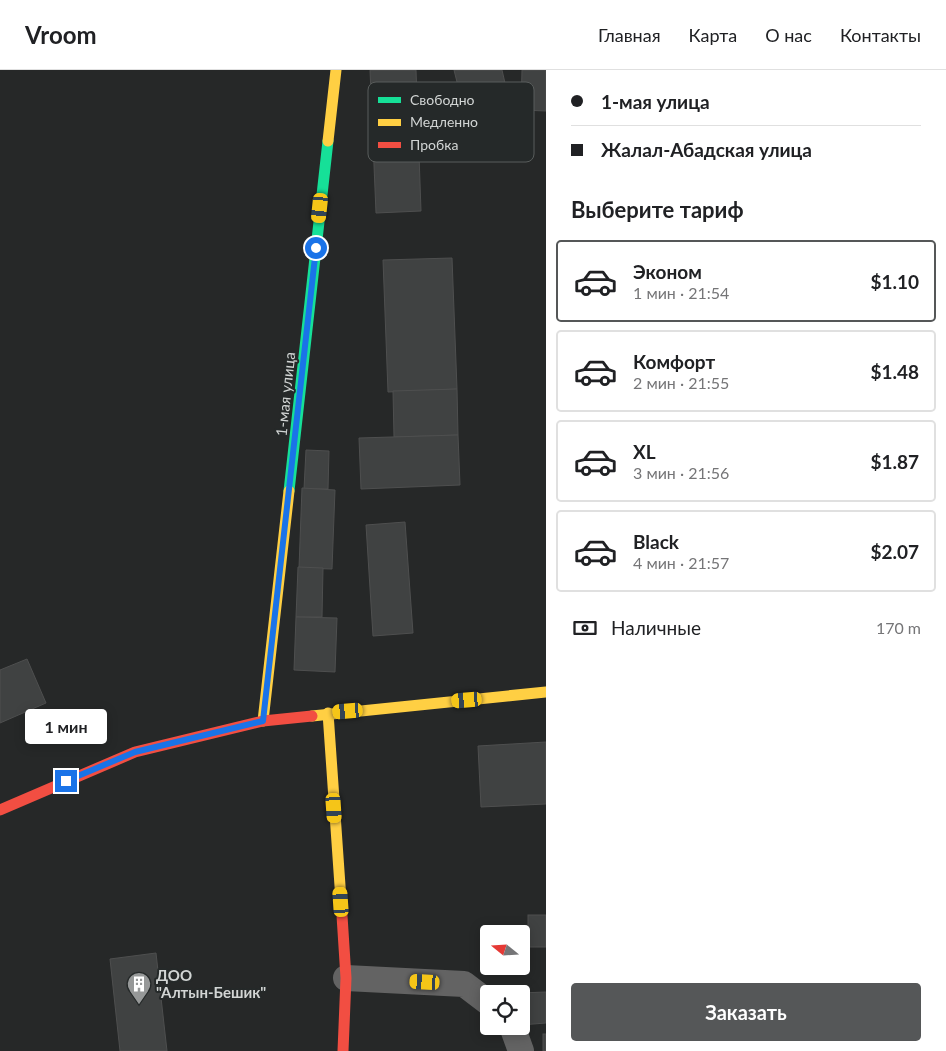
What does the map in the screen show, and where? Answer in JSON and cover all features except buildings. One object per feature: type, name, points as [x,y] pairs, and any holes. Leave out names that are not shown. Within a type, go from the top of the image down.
[{"type":"street","name":"1-мая улица","points":[[263,721],[336,70]]},
{"type":"street","points":[[0,810],[135,752],[263,721],[546,692]]},
{"type":"street","points":[[328,713],[346,978],[342,1051]]},
{"type":"street","points":[[346,978],[464,984],[480,996]]},
{"type":"street","points":[[515,1035],[521,1051]]},
{"type":"traffic: fast","points":[[289,491],[328,141]]},
{"type":"traffic: slow","points":[[328,141],[336,70]]},
{"type":"traffic: slow","points":[[263,721],[289,491]]},
{"type":"traffic: slow","points":[[312,716],[546,692]]},
{"type":"traffic: slow","points":[[328,713],[341,900]]},
{"type":"traffic: jam","points":[[0,810],[135,752],[263,721],[312,716]]},
{"type":"traffic: jam","points":[[341,900],[346,978],[343,1051]]},
{"type":"place","name":"ДОО \"Алтын-Бешик\"","points":[[139,1005]]},
{"type":"route","points":[[66,781],[135,752],[263,721],[316,248]]}]
